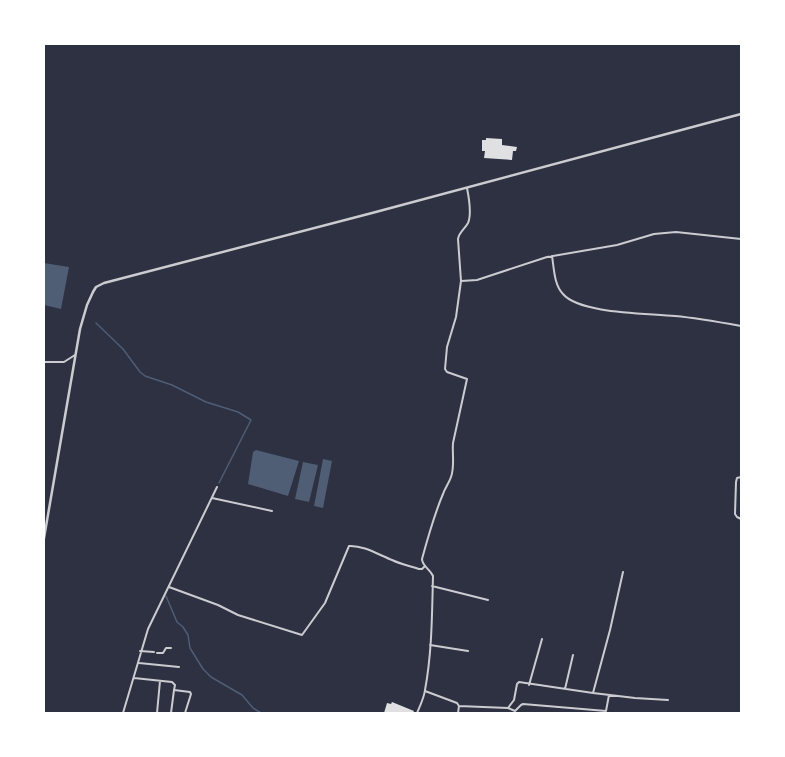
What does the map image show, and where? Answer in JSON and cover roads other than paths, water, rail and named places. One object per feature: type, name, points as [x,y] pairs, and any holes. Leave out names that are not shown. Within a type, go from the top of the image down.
[{"type":"street","points":[[44,538],[80,329],[87,305],[96,287],[104,283],[741,114]]},
{"type":"street","points":[[417,713],[425,691],[430,645],[432,586],[432,574],[423,563],[422,559],[443,494],[452,476],[454,460],[452,451],[453,443],[467,379],[452,374],[445,369],[447,348],[456,317],[461,281],[458,239],[469,218],[467,187]]},
{"type":"street","points":[[461,281],[477,280],[552,256],[617,245],[665,232],[741,239]]},
{"type":"street","points":[[552,256],[558,286],[567,298],[577,302],[605,310],[676,316],[741,326]]},
{"type":"street","points":[[44,362],[64,362],[76,355]]},
{"type":"street","points":[[741,477],[737,478],[736,482],[735,514],[741,519]]},
{"type":"street","points":[[123,713],[134,678],[140,651],[154,614],[169,587],[217,487]]},
{"type":"street","points":[[212,498],[272,511]]},
{"type":"street","points":[[169,587],[218,605],[238,615],[302,636],[325,603],[348,547],[352,546],[368,550],[393,561],[419,569],[422,569],[425,566]]},
{"type":"street","points":[[593,693],[610,630],[623,572]]},
{"type":"street","points":[[432,586],[488,600]]},
{"type":"street","points":[[529,684],[542,639]]},
{"type":"street","points":[[430,645],[468,651]]},
{"type":"street","points":[[140,651],[163,653],[166,648],[171,648]]},
{"type":"street","points":[[564,689],[573,655]]},
{"type":"street","points":[[138,663],[179,667]]},
{"type":"street","points":[[134,678],[174,683],[171,713]]},
{"type":"street","points":[[157,713],[160,681]]},
{"type":"street","points":[[508,708],[514,700],[518,682],[593,693],[668,700]]},
{"type":"street","points":[[174,690],[191,693],[185,713]]},
{"type":"street","points":[[425,691],[457,703],[460,706],[508,708],[514,711],[523,704],[606,711],[610,695]]},
{"type":"street","points":[[458,713],[460,706]]},
{"type":"water","points":[[44,263],[69,267],[61,309],[44,305]]},
{"type":"water","points":[[256,450],[299,461],[288,496],[248,484],[253,452]]},
{"type":"water","points":[[323,459],[332,461],[323,508],[314,506]]},
{"type":"water","points":[[303,462],[318,465],[309,502],[295,499]]},
{"type":"waterway","points":[[96,323],[123,349],[140,372],[145,376],[172,385],[206,402],[238,412],[251,420],[219,483]]},
{"type":"waterway","points":[[166,596],[177,622],[183,627],[188,635],[190,648],[203,669],[211,677],[242,695],[253,708],[261,713]]}]
